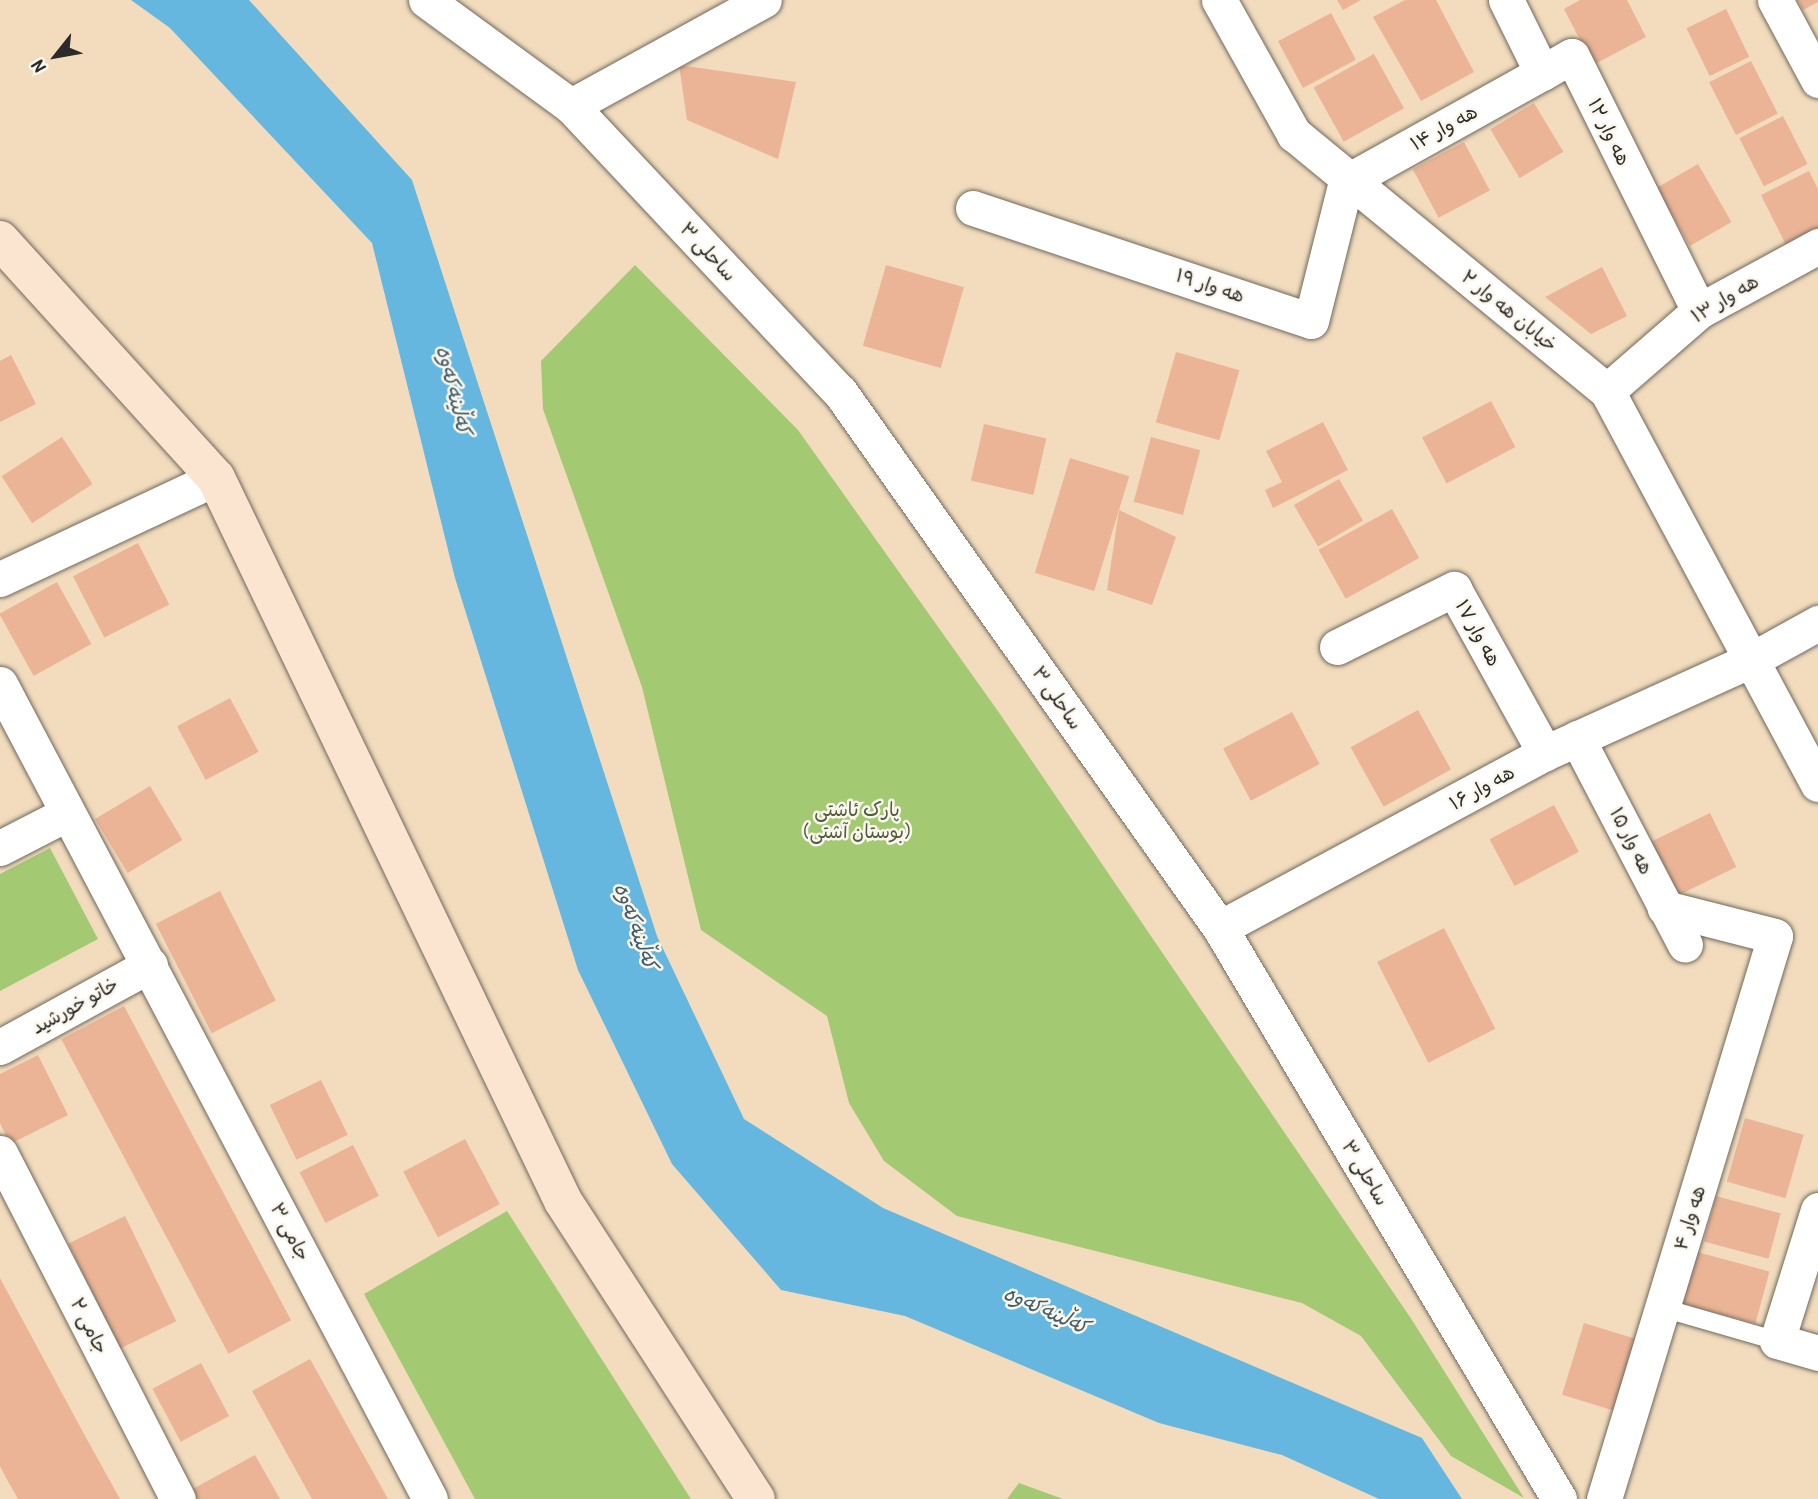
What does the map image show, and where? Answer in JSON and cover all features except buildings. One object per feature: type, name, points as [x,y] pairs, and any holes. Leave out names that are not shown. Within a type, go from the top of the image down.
[{"type":"street","name":"ساحلی ۳","points":[[426,0],[571,106],[840,392],[1220,928],[1559,1499]]},
{"type":"street","points":[[571,106],[764,0]]},
{"type":"street","name":"خیابان هه وار ۲","points":[[1219,0],[1294,134],[1346,182],[1608,391],[1818,784]]},
{"type":"street","points":[[1506,0],[1542,74]]},
{"type":"street","points":[[1775,0],[1818,80]]},
{"type":"street","name":"هه وار ۱۲","points":[[1542,74],[1572,56],[1699,311]]},
{"type":"street","name":"هه وار ۱۴","points":[[1346,182],[1542,74]]},
{"type":"street","name":"هه وار ۱۹","points":[[973,208],[1311,321],[1346,182]]},
{"type":"street","points":[[0,240],[216,478],[563,1201],[757,1499]]},
{"type":"street","name":"هه وار ۱۳","points":[[1608,391],[1699,311],[1818,246]]},
{"type":"street","points":[[0,579],[216,478]]},
{"type":"street","name":"هه وار ۱۷","points":[[1336,646],[1454,589],[1545,754]]},
{"type":"street","name":"هه وار ۱۶","points":[[1220,928],[1545,754],[1751,660],[1818,623]]},
{"type":"street","name":"جامی ۳","points":[[0,684],[430,1499]]},
{"type":"street","name":"هه وار ۱۵","points":[[1577,738],[1685,945]]},
{"type":"street","points":[[0,848],[68,813]]},
{"type":"street","name":"هه وار ۴","points":[[1604,1499],[1775,936],[1665,908]]},
{"type":"street","name":"خاتو خورشید","points":[[0,1047],[150,965]]},
{"type":"street","name":"جامی ۲","points":[[0,1153],[178,1499]]},
{"type":"street","points":[[1818,1210],[1777,1341],[1818,1353]]},
{"type":"lane","points":[[1663,1308],[1777,1341]]},
{"type":"green space","name":"پارک ئاشتی (بوستان آشتی)","points":[[635,265],[798,430],[1000,714],[1412,1320],[1524,1498],[1451,1456],[1361,1336],[1302,1303],[957,1216],[884,1161],[849,1103],[827,1016],[701,930],[642,687],[543,409],[541,361]]},
{"type":"green space","points":[[50,848],[98,939],[0,991],[0,874]]},
{"type":"green space","points":[[507,1211],[691,1499],[475,1499],[364,1294]]},
{"type":"green space","points":[[1019,1483],[1063,1499],[1007,1499]]},
{"type":"water","name":"کەڵینەکەوە","points":[[131,0],[249,0],[412,180],[657,936],[744,1119],[883,1208],[1422,1438],[1462,1499],[1379,1499],[1282,1455],[1159,1423],[905,1316],[781,1290],[672,1164],[578,970],[455,578],[372,243],[170,28]]}]
